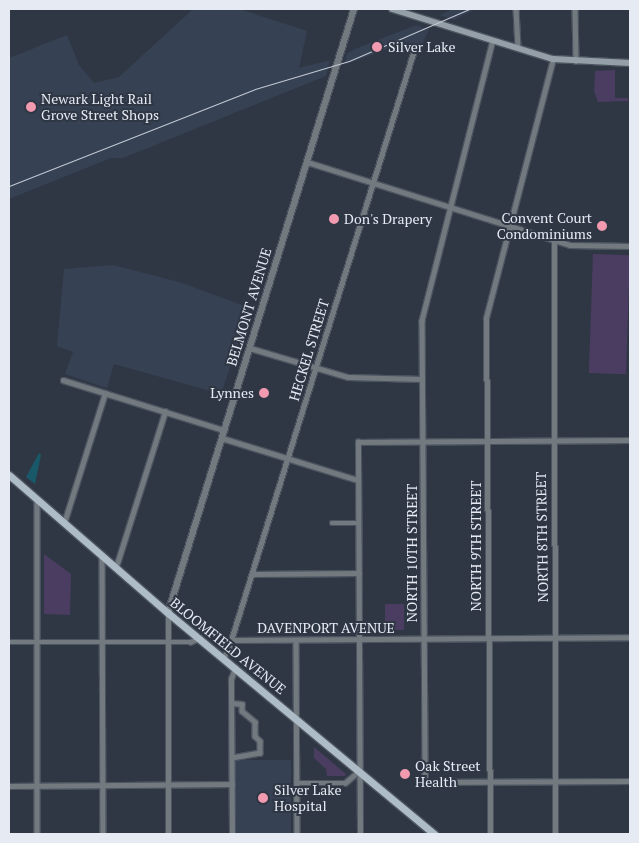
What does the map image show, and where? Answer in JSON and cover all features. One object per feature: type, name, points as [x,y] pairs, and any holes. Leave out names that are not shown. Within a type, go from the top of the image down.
[{"type":"main road","points":[[392,9],[553,59],[576,63],[630,63]]},
{"type":"main road","name":"BLOOMFIELD AVENUE","points":[[9,475],[168,613],[360,770],[434,834]]},
{"type":"street","name":"BELMONT AVENUE","points":[[168,613],[354,9]]},
{"type":"street","points":[[516,9],[518,48]]},
{"type":"street","points":[[574,9],[576,63]]},
{"type":"street","name":"NORTH 10TH STREET","points":[[489,782],[425,782],[422,324],[493,40]]},
{"type":"street","name":"HECKEL STREET","points":[[222,658],[231,640],[252,574],[415,47]]},
{"type":"street","name":"NORTH 9TH STREET","points":[[490,834],[486,318],[553,59]]},
{"type":"street","points":[[307,162],[574,246],[630,246]]},
{"type":"street","name":"NORTH 8TH STREET","points":[[554,240],[552,440],[556,834]]},
{"type":"street","points":[[250,348],[351,378],[422,379]]},
{"type":"street","points":[[62,380],[224,430]]},
{"type":"street","points":[[64,523],[105,393]]},
{"type":"street","points":[[116,568],[165,412]]},
{"type":"street","points":[[222,438],[358,480]]},
{"type":"street","points":[[360,834],[358,442],[630,440]]},
{"type":"street","points":[[37,498],[37,834]]},
{"type":"street","points":[[332,523],[358,523]]},
{"type":"street","points":[[102,555],[103,834]]},
{"type":"street","points":[[252,574],[359,573]]},
{"type":"street","points":[[168,613],[166,643],[168,834]]},
{"type":"street","name":"DAVENPORT AVENUE","points":[[231,640],[630,637]]},
{"type":"street","points":[[9,642],[166,643],[190,642],[199,638]]},
{"type":"street","points":[[296,640],[296,834]]},
{"type":"street","points":[[232,834],[232,703],[235,668]]},
{"type":"street","points":[[232,703],[242,704],[242,711],[255,722],[255,736],[260,741],[260,754],[232,758]]},
{"type":"street","points":[[296,783],[345,783],[360,770]]},
{"type":"street","points":[[489,782],[630,781]]},
{"type":"street","points":[[9,786],[232,784]]},
{"type":"street","points":[[424,826],[424,834]]},
{"type":"shaded area","points":[[193,9],[239,9],[307,31],[299,68],[330,60],[326,76],[123,158],[111,158],[9,199],[9,58],[67,35],[79,65],[94,83],[119,77]]},
{"type":"shaded area","points":[[453,9],[475,9],[454,20],[440,15]]},
{"type":"shaded area","points":[[416,25],[429,30],[420,48],[409,45],[409,41],[344,65],[347,54],[355,49]]},
{"type":"shaded area","points":[[615,70],[615,98],[628,98],[628,101],[598,102],[594,91],[595,71]]},
{"type":"shaded area","points":[[593,254],[630,255],[626,374],[589,373]]},
{"type":"shaded area","points":[[113,265],[179,282],[250,308],[221,394],[114,364],[107,388],[65,374],[73,352],[57,346],[64,269]]},
{"type":"shaded area","points":[[39,453],[41,455],[35,484],[26,477]]},
{"type":"shaded area","points":[[44,554],[71,574],[70,615],[44,614]]},
{"type":"shaded area","points":[[385,604],[404,604],[404,630],[385,630]]},
{"type":"shaded area","points":[[314,747],[346,774],[345,776],[327,776],[326,769],[314,758]]},
{"type":"shaded area","name":"Silver Lake Hospital","points":[[233,760],[291,760],[291,834],[233,834]]},
{"type":"tram line","points":[[9,186],[255,89],[349,61],[469,9]]},
{"type":"place","name":"Silver Lake","points":[[377,47]]},
{"type":"place","name":"Newark Light Rail Grove Street Shops","points":[[31,107]]},
{"type":"place","name":"Don's Drapery","points":[[334,219]]},
{"type":"place","name":"Convent Court Condominiums","points":[[602,226]]},
{"type":"place","name":"Lynnes","points":[[264,393]]},
{"type":"place","name":"Oak Street Health","points":[[405,774]]},
{"type":"place","name":"Silver Lake Hospital","points":[[263,798]]}]
